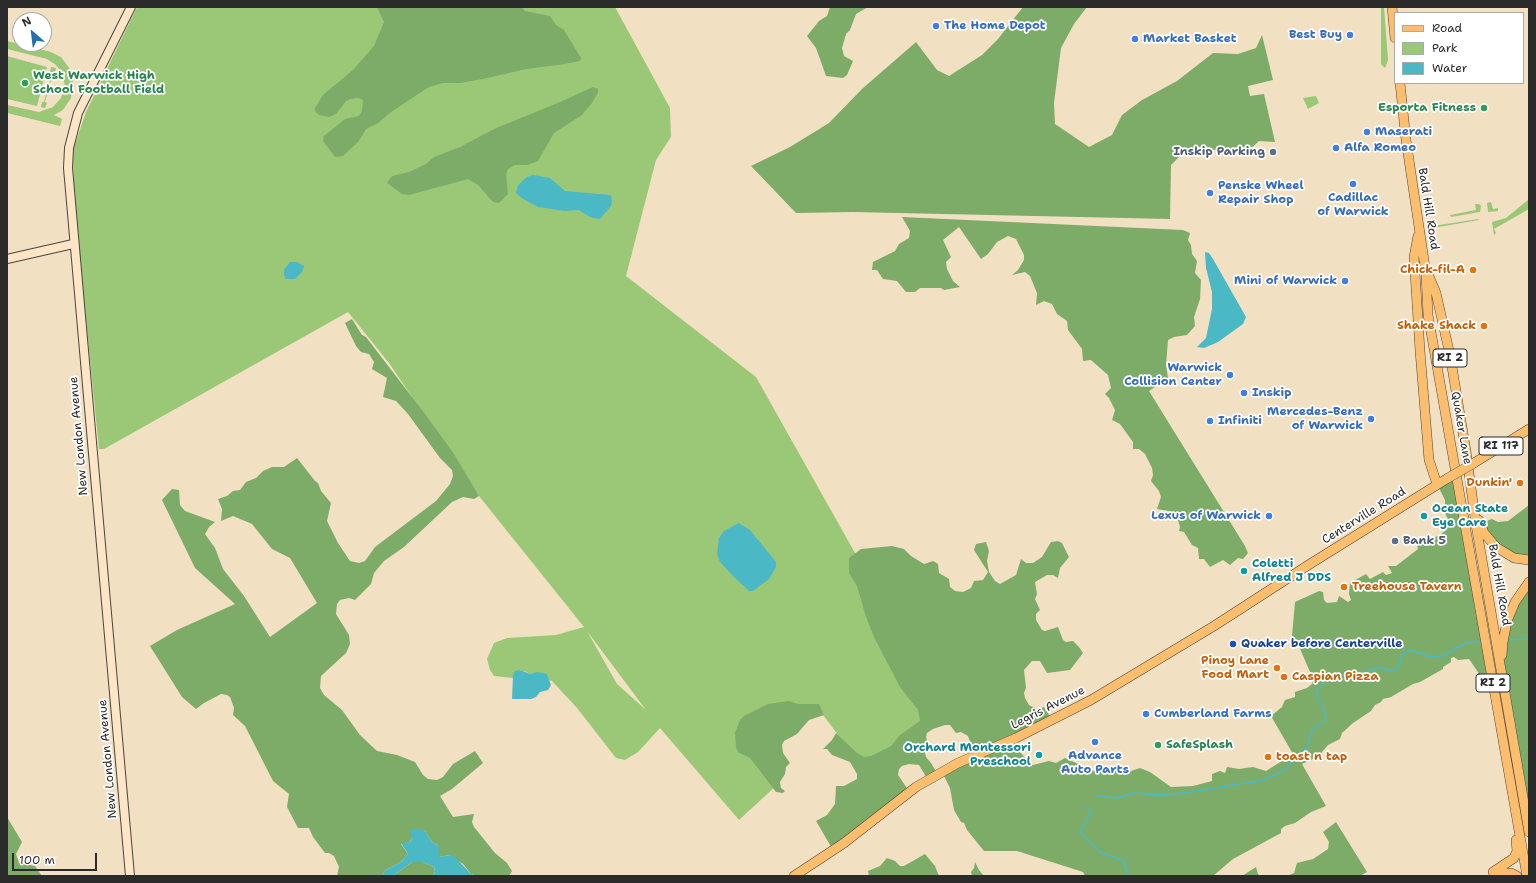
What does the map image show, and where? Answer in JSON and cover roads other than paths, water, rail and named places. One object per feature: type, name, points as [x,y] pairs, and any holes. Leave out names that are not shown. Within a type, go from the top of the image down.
[{"type":"main road","name":"New London Avenue","points":[[130,876],[73,244],[68,168],[73,130],[88,92],[131,7]]},
{"type":"main road","points":[[1392,7],[1394,28]]},
{"type":"main road","name":"Bald Hill Road","points":[[1400,84],[1406,140],[1425,268],[1436,292],[1450,354],[1474,510],[1529,832]]},
{"type":"main road","points":[[1419,229],[1414,257],[1419,344],[1429,460],[1432,473],[1437,484]]},
{"type":"main road","points":[[7,259],[73,244]]},
{"type":"main road","name":"Quaker Lane","points":[[1425,268],[1428,315],[1527,876]]},
{"type":"main road","name":"Centerville Road","points":[[1214,626],[1437,484],[1529,429]]},
{"type":"main road","points":[[1474,510],[1484,532],[1496,547],[1514,558],[1529,560]]},
{"type":"main road","points":[[1503,682],[1503,639],[1507,621],[1516,602],[1529,582]]},
{"type":"main road","name":"Legris Avenue","points":[[794,876],[844,843],[916,787],[958,763],[1016,738],[1073,710],[1214,626]]},
{"type":"main road","points":[[1512,786],[1516,851],[1514,858],[1493,872],[1511,873],[1517,876]]},
{"type":"water","points":[[533,175],[550,178],[565,191],[611,195],[611,206],[600,219],[590,217],[579,210],[565,211],[538,207],[523,199],[516,193],[518,185],[527,177]]},
{"type":"water","points":[[1205,252],[1209,253],[1213,259],[1246,317],[1243,324],[1218,342],[1204,348],[1197,347],[1206,338],[1212,309],[1212,292],[1206,268]]},
{"type":"water","points":[[290,262],[297,262],[304,266],[302,272],[295,279],[286,279],[284,275],[284,270]]},
{"type":"water","points":[[739,523],[750,530],[776,562],[776,567],[769,579],[753,591],[749,591],[734,577],[720,562],[717,554],[719,538],[724,531]]},
{"type":"water","points":[[519,670],[531,674],[537,672],[547,674],[551,685],[548,690],[540,692],[536,697],[531,699],[512,699],[513,675],[515,671]]},
{"type":"water","points":[[420,829],[425,831],[432,842],[439,846],[439,857],[449,855],[455,857],[471,874],[476,876],[432,876],[435,872],[434,867],[423,862],[412,862],[393,876],[381,876],[386,870],[401,862],[408,854],[401,843],[410,842],[412,837],[409,830]]},
{"type":"waterway","points":[[1507,640],[1529,639]]},
{"type":"waterway","points":[[1097,796],[1116,798],[1135,793],[1160,795],[1190,792],[1264,780],[1286,769],[1307,747],[1311,733],[1325,720],[1325,712],[1316,694],[1319,687],[1329,677],[1335,678],[1355,676],[1379,667],[1391,671],[1397,669],[1401,664],[1400,657],[1405,652],[1412,650],[1430,657],[1443,656],[1466,643],[1481,641]]},
{"type":"waterway","points":[[1087,808],[1091,812],[1080,832],[1100,852],[1124,861],[1127,872],[1125,876]]},
{"type":"place","name":"The Home Depot","points":[[936,26]]},
{"type":"place","name":"Best Buy","points":[[1350,35]]},
{"type":"place","name":"Market Basket","points":[[1135,39]]},
{"type":"place","name":"West Warwick High School Football Field","points":[[25,83]]},
{"type":"place","name":"Esporta Fitness","points":[[1484,108]]},
{"type":"place","name":"Maserati","points":[[1367,132]]},
{"type":"place","name":"Alfa Romeo","points":[[1336,148]]},
{"type":"place","name":"Inskip Parking","points":[[1273,152]]},
{"type":"place","name":"Cadillac of Warwick","points":[[1353,184]]},
{"type":"place","name":"Penske Wheel Repair Shop","points":[[1210,193]]},
{"type":"place","name":"Chick-fil-A","points":[[1473,270]]},
{"type":"place","name":"Mini of Warwick","points":[[1345,281]]},
{"type":"place","name":"Shake Shack","points":[[1484,326]]},
{"type":"place","name":"Warwick Collision Center","points":[[1230,375]]},
{"type":"place","name":"Inskip","points":[[1244,393]]},
{"type":"place","name":"Mercedes-Benz of Warwick","points":[[1371,419]]},
{"type":"place","name":"Infiniti","points":[[1210,421]]},
{"type":"place","name":"Dunkin'","points":[[1520,483]]},
{"type":"place","name":"Lexus of Warwick","points":[[1269,516]]},
{"type":"place","name":"Ocean State Eye Care","points":[[1424,516]]},
{"type":"place","name":"Bank 5","points":[[1395,541]]},
{"type":"place","name":"Coletti Alfred J DDS","points":[[1244,571]]},
{"type":"place","name":"Treehouse Tavern","points":[[1344,587]]},
{"type":"place","name":"Quaker before Centerville","points":[[1233,644]]},
{"type":"place","name":"Pinoy Lane Food Mart","points":[[1277,668]]},
{"type":"place","name":"Caspian Pizza","points":[[1284,677]]},
{"type":"place","name":"Cumberland Farms","points":[[1146,714]]},
{"type":"place","name":"Advance Auto Parts","points":[[1095,742]]},
{"type":"place","name":"SafeSplash","points":[[1158,745]]},
{"type":"place","name":"Orchard Montessori Preschool","points":[[1039,755]]},
{"type":"place","name":"toast n tap","points":[[1268,757]]}]
